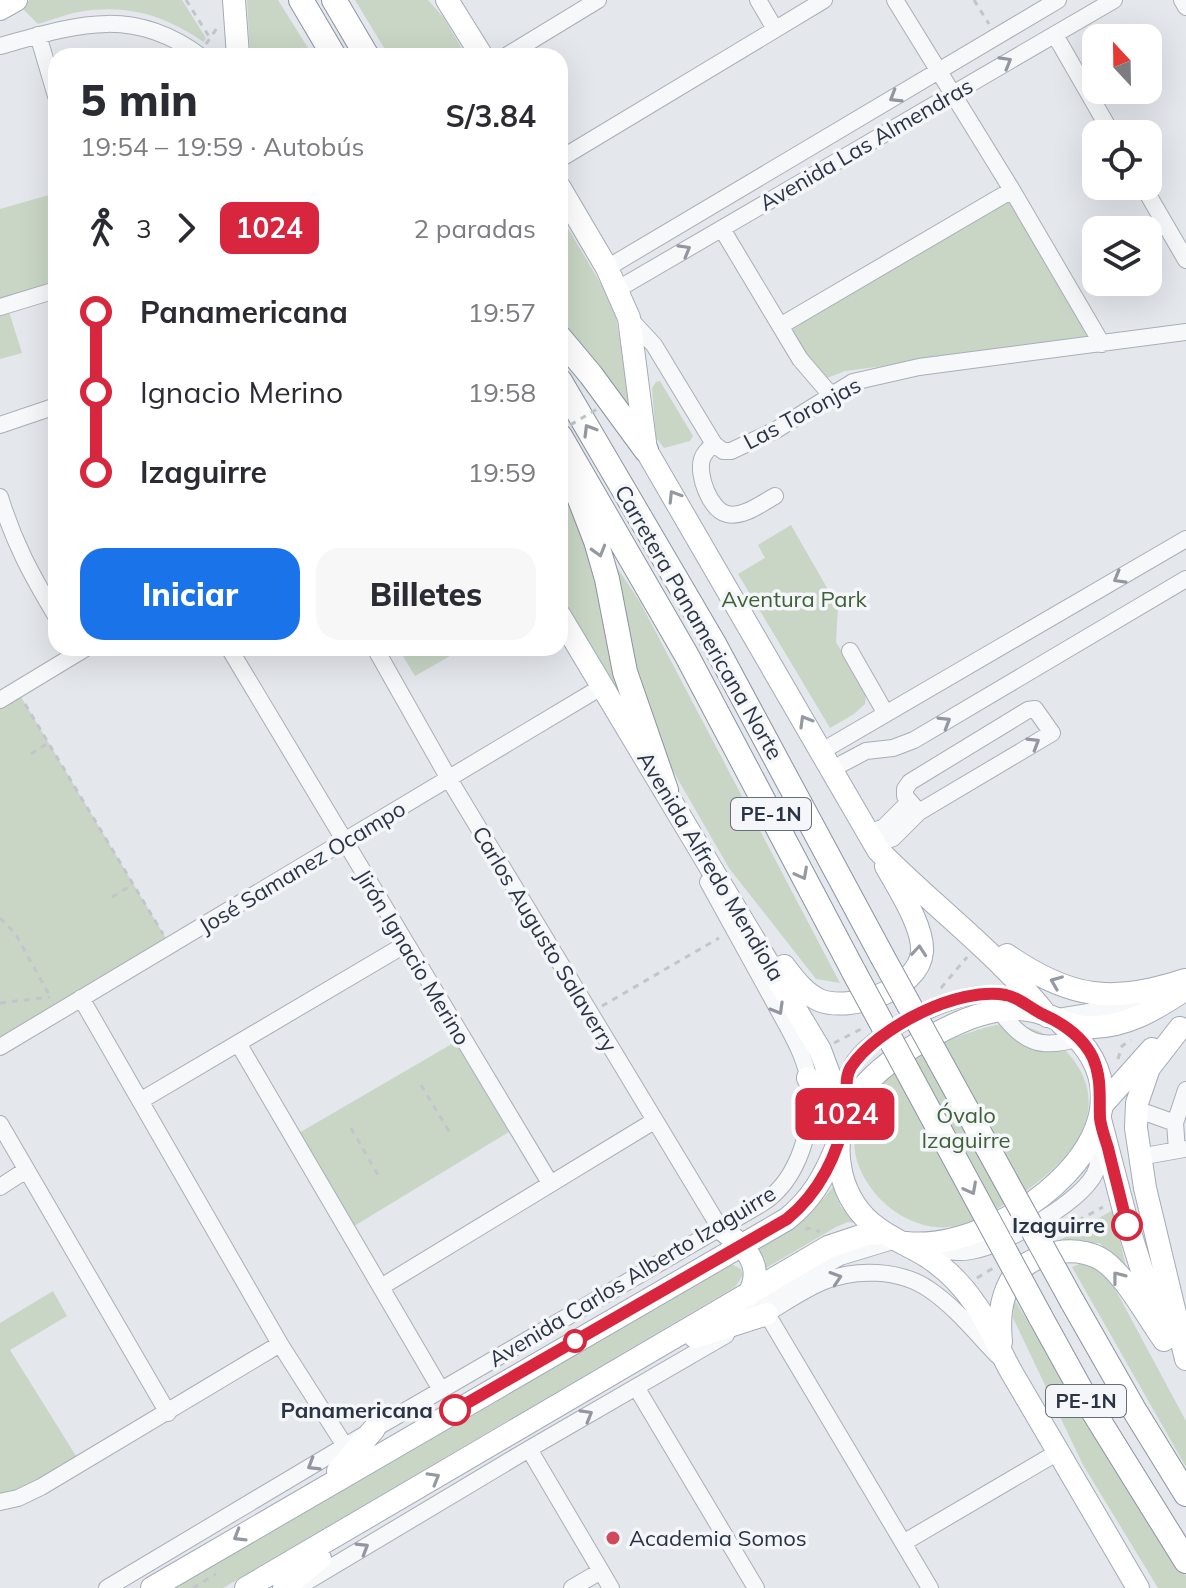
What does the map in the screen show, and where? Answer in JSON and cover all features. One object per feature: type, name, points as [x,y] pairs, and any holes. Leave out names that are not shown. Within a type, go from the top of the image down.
[{"type":"highway","points":[[301,0],[329,48]]},
{"type":"highway","points":[[334,0],[362,48]]},
{"type":"highway","points":[[568,348],[646,450]]},
{"type":"highway","name":"Carretera Panamericana Norte","points":[[568,395],[713,642],[1072,1301],[1186,1494]]},
{"type":"highway","name":"Carretera Panamericana Norte","points":[[568,448],[687,656],[1088,1403],[1186,1561]]},
{"type":"highway","points":[[568,471],[596,541],[607,579],[625,672],[666,790]]},
{"type":"main road","points":[[0,9],[16,0]]},
{"type":"main road","points":[[234,0],[237,48]]},
{"type":"main road","points":[[448,3],[477,48]]},
{"type":"main road","points":[[568,202],[607,268],[629,318],[646,450],[874,843],[920,936],[920,960],[900,984],[873,999],[853,1004],[827,1002],[804,991],[710,865]]},
{"type":"main road","name":"Avenida Alfredo Mendiola","points":[[568,629],[820,1050],[835,1090],[842,1127]]},
{"type":"main road","points":[[874,843],[1022,984],[1048,1017],[1079,1038],[1092,1058],[1100,1081],[1100,1117],[1128,1226],[1164,1340]]},
{"type":"main road","points":[[950,916],[1032,972],[1086,993],[1129,995],[1184,987]]},
{"type":"main road","name":"Avenida Carlos Alberto Izaguirre","points":[[152,1588],[787,1219],[803,1206],[817,1188],[842,1127],[868,1081],[910,1050],[960,1022],[1013,1009],[1083,1027],[1118,1024],[1138,1018],[1184,987]]},
{"type":"main road","points":[[1183,1026],[1149,1068],[1136,1109],[1139,1157],[1186,1359]]},
{"type":"main road","points":[[246,1588],[828,1247],[867,1234],[901,1240],[944,1241],[987,1227],[1034,1200],[1082,1158],[1100,1117],[1137,1063],[1183,1026]]},
{"type":"main road","points":[[808,1078],[842,1127],[841,1176],[848,1194],[863,1216],[928,1257],[957,1281],[988,1324],[1008,1366],[1138,1588]]},
{"type":"main road","points":[[720,1228],[742,1244],[754,1271],[754,1282],[748,1295]]},
{"type":"main road","points":[[1008,1366],[1001,1343],[999,1320],[1012,1278],[1032,1262],[1064,1251],[1089,1252],[1108,1265],[1164,1340],[1186,1377]]},
{"type":"main road","points":[[617,1372],[700,1335],[767,1314]]},
{"type":"main road","points":[[328,1484],[374,1429]]},
{"type":"main road","points":[[284,1588],[338,1544],[351,1527]]},
{"type":"street","points":[[519,48],[598,0]]},
{"type":"street","points":[[758,0],[775,29]]},
{"type":"street","points":[[568,154],[824,0]]},
{"type":"street","points":[[895,0],[1102,344]]},
{"type":"street","name":"Avenida Las Almendras","points":[[607,268],[1058,0]]},
{"type":"street","name":"Avenida Las Almendras","points":[[618,289],[1114,0]]},
{"type":"street","points":[[1182,0],[1186,7]]},
{"type":"street","points":[[0,46],[88,23],[127,24],[198,48]]},
{"type":"street","points":[[38,35],[48,69]]},
{"type":"street","points":[[1055,35],[1104,120]]},
{"type":"street","points":[[780,326],[1012,190]]},
{"type":"street","points":[[1151,200],[1186,260]]},
{"type":"street","points":[[722,229],[800,359],[830,394]]},
{"type":"street","points":[[0,307],[48,292]]},
{"type":"street","name":"Las Toronjas","points":[[629,318],[654,345],[714,444],[723,451],[731,451],[776,430],[853,382],[919,367],[1186,332]]},
{"type":"street","points":[[0,425],[48,409]]},
{"type":"street","points":[[714,444],[702,457],[700,472],[719,510],[736,515],[775,496]]},
{"type":"street","points":[[0,497],[24,562],[48,602]]},
{"type":"street","points":[[827,760],[864,726],[1186,539]]},
{"type":"street","points":[[827,760],[873,749],[893,748],[914,740],[1186,579]]},
{"type":"street","points":[[850,651],[886,714]]},
{"type":"street","points":[[0,700],[71,656]]},
{"type":"street","name":"Jirón Ignacio Merino","points":[[234,656],[550,1183]]},
{"type":"street","name":"Carlos Augusto Salaverry","points":[[380,656],[449,779],[720,1228]]},
{"type":"street","name":"José Samanez Ocampo","points":[[0,1047],[603,686]]},
{"type":"street","points":[[874,843],[893,838],[914,808],[1052,733],[1040,713],[1035,709],[1028,710],[910,782],[905,792],[914,808]]},
{"type":"street","points":[[864,726],[864,740],[873,749]]},
{"type":"street","name":"Avenida Carlos Alberto Izaguirre","points":[[107,1588],[767,1201],[788,1178],[807,1129],[810,1105],[802,1053],[733,929],[666,790]]},
{"type":"street","points":[[140,1101],[406,944]]},
{"type":"street","points":[[842,1127],[848,1072],[882,1036],[916,1016],[948,1002],[983,994],[1007,995],[1048,1017]]},
{"type":"street","points":[[81,998],[280,1344],[345,1446]]},
{"type":"street","points":[[1000,1011],[1014,1031],[1025,1038],[1043,1044],[1060,1044],[1079,1038]]},
{"type":"street","points":[[238,1043],[441,1390]]},
{"type":"street","points":[[1139,1157],[1182,1149],[1175,1123],[1186,1090]]},
{"type":"street","points":[[1136,1109],[1175,1123]]},
{"type":"street","points":[[381,1287],[654,1121]]},
{"type":"street","points":[[0,1124],[168,1413]]},
{"type":"street","points":[[0,1187],[26,1170]]},
{"type":"street","points":[[700,1335],[840,1257],[901,1240]]},
{"type":"street","points":[[296,1588],[636,1387],[809,1288],[837,1277],[858,1272],[893,1276],[926,1287],[941,1298],[1008,1366]]},
{"type":"street","points":[[767,1314],[930,1588]]},
{"type":"street","points":[[0,1502],[31,1493],[280,1344]]},
{"type":"street","points":[[636,1387],[756,1588]]},
{"type":"street","points":[[529,1449],[611,1588]]},
{"type":"street","points":[[903,1543],[1058,1452]]},
{"type":"street","points":[[572,1588],[601,1571]]},
{"type":"path","points":[[186,0],[210,38]]},
{"type":"path","points":[[974,0],[997,37]]},
{"type":"path","points":[[204,48],[217,28]]},
{"type":"path","points":[[568,429],[599,408]]},
{"type":"path","points":[[17,690],[170,947]]},
{"type":"path","points":[[31,754],[49,743]]},
{"type":"path","points":[[112,897],[133,884]]},
{"type":"path","points":[[0,918],[15,933],[59,1012]]},
{"type":"path","points":[[590,1013],[733,929]]},
{"type":"path","points":[[0,1003],[50,997]]},
{"type":"path","points":[[421,1085],[452,1136]]},
{"type":"path","points":[[351,1128],[381,1180]]},
{"type":"green space","points":[[29,0],[182,0],[206,38],[204,42],[164,20],[123,10],[85,11],[38,24],[23,9]]},
{"type":"green space","points":[[247,0],[278,0],[308,48],[250,48]]},
{"type":"green space","points":[[355,0],[428,0],[444,18],[461,48],[384,48]]},
{"type":"green space","points":[[48,195],[48,284],[0,299],[0,209]]},
{"type":"green space","points":[[1010,198],[1094,339],[845,371],[822,380],[789,326]]},
{"type":"green space","points":[[568,228],[614,306],[633,413],[568,338]]},
{"type":"green space","points":[[9,312],[22,353],[0,359],[0,314]]},
{"type":"green space","points":[[660,381],[693,436],[690,441],[664,448],[656,438],[652,388]]},
{"type":"green space","points":[[568,494],[588,537],[641,734],[568,612]]},
{"type":"green space","name":"Aventura Park","points":[[791,525],[838,607],[836,642],[866,694],[865,704],[830,728],[738,574],[765,558],[758,545]]},
{"type":"green space","points":[[616,566],[640,602],[840,983],[816,979],[729,868],[650,731],[616,590]]},
{"type":"green space","points":[[403,656],[450,656],[415,676]]},
{"type":"green space","points":[[21,697],[167,940],[0,1037],[0,709]]},
{"type":"green space","name":"Óvalo Izaguirre","points":[[1001,1024],[1044,1034],[1066,1051],[1082,1074],[1089,1097],[1086,1119],[1078,1140],[1045,1176],[981,1217],[945,1227],[927,1226],[910,1220],[880,1199],[857,1161],[855,1131],[865,1105],[885,1081],[911,1061],[941,1044]]},
{"type":"green space","points":[[462,1038],[517,1127],[346,1231],[292,1137]]},
{"type":"green space","points":[[833,1187],[841,1207],[860,1224],[848,1222],[836,1227],[766,1268],[765,1259],[754,1250],[786,1230]]},
{"type":"green space","points":[[1113,1210],[1128,1276],[1100,1243],[1064,1244],[1060,1240]]},
{"type":"green space","points":[[1084,1262],[1107,1274],[1186,1421],[1186,1467],[1072,1267]]},
{"type":"green space","points":[[731,1264],[741,1269],[743,1275],[735,1287],[223,1588],[171,1588]]},
{"type":"green space","points":[[53,1291],[67,1316],[10,1350],[81,1464],[0,1502],[0,1323]]},
{"type":"green space","points":[[1014,1299],[1186,1576],[1186,1588],[1158,1588],[1083,1465],[1013,1318]]},
{"type":"bus line","name":"1024","points":[[455,1410],[787,1219],[803,1206],[827,1170],[839,1140],[847,1108],[848,1072],[853,1065],[882,1036],[916,1016],[962,998],[983,994],[1007,995],[1059,1021],[1079,1038],[1092,1058],[1100,1081],[1100,1119],[1127,1225]]},
{"type":"place","name":"Izaguirre","points":[[1127,1225]]},
{"type":"place","name":"Panamericana","points":[[455,1410]]},
{"type":"place","name":"Academia Somos","points":[[613,1538]]}]
